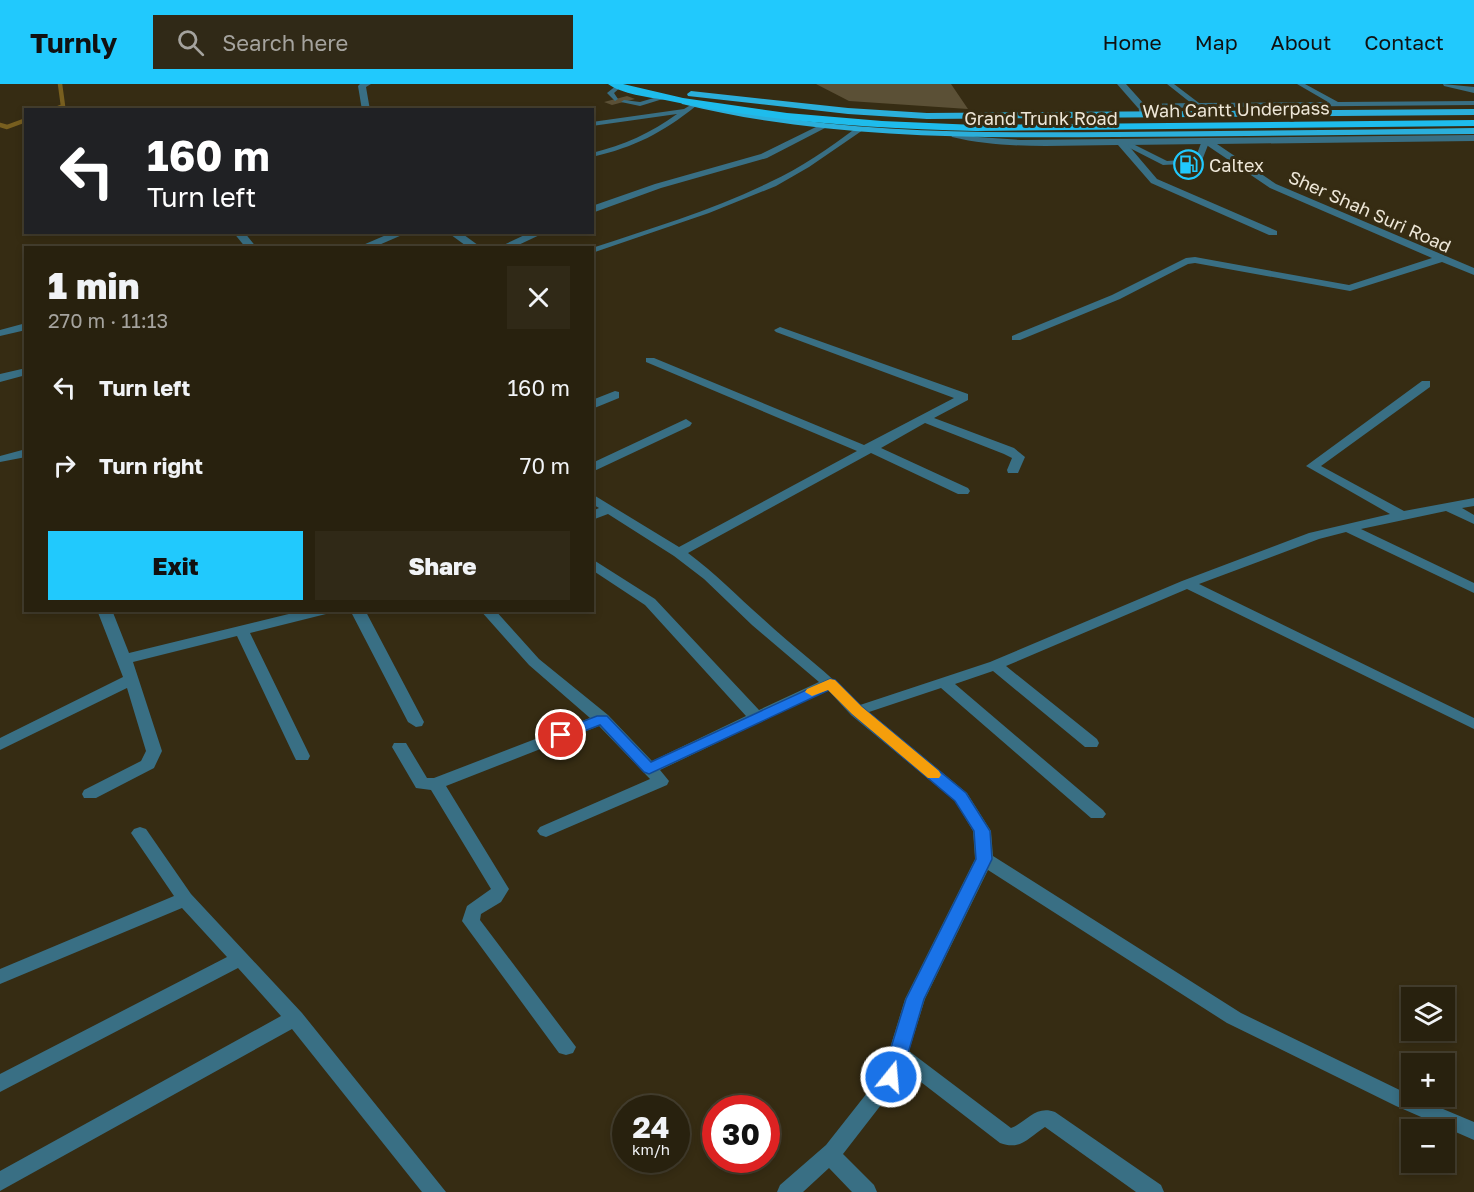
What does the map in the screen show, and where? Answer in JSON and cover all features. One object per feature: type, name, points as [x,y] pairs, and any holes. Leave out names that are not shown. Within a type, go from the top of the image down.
[{"type":"highway","name":"Grand Trunk Road","points":[[646,84],[691,94]]},
{"type":"highway","name":"Grand Trunk Road","points":[[616,85],[677,100]]},
{"type":"highway","name":"Wah Cantt Underpass","points":[[691,94],[782,109],[904,120],[956,122],[1474,117]]},
{"type":"highway","name":"Wah Cantt Underpass","points":[[677,100],[798,118],[909,126],[988,128],[1474,123]]},
{"type":"main road","name":"Grand Trunk Road","points":[[691,94],[884,114],[1141,110],[1474,112]]},
{"type":"main road","name":"Grand Trunk Road","points":[[677,100],[690,108],[823,127],[955,135],[1474,131]]},
{"type":"street","points":[[366,108],[362,86],[367,84]]},
{"type":"street","points":[[1121,84],[1141,110]]},
{"type":"street","points":[[1447,84],[1474,90]]},
{"type":"street","points":[[594,209],[658,186],[764,156],[823,127]]},
{"type":"street","name":"Sher Shah Suri Road","points":[[1194,134],[1273,186],[1474,272]]},
{"type":"street","points":[[955,135],[978,140],[1021,143],[1474,138]]},
{"type":"street","points":[[1120,141],[1154,181],[1273,233]]},
{"type":"street","points":[[240,234],[250,246]]},
{"type":"street","points":[[366,246],[399,234]]},
{"type":"street","points":[[455,234],[474,246]]},
{"type":"street","points":[[507,246],[535,234]]},
{"type":"street","points":[[1016,338],[1116,297],[1186,261],[1195,260],[1350,288],[1440,259]]},
{"type":"street","points":[[0,333],[24,327]]},
{"type":"street","points":[[679,553],[964,396],[780,330]]},
{"type":"street","points":[[650,360],[867,448],[963,491]]},
{"type":"street","points":[[0,378],[24,372]]},
{"type":"street","points":[[1402,515],[1312,466],[1426,384]]},
{"type":"street","points":[[594,404],[615,394]]},
{"type":"street","points":[[922,418],[1009,451],[1019,457],[1013,470]]},
{"type":"street","points":[[594,467],[686,423]]},
{"type":"street","points":[[3,459],[24,454]]},
{"type":"street","points":[[594,499],[679,553],[709,576],[757,622],[830,683],[857,711],[960,797],[982,831],[984,859],[915,999],[891,1077],[830,1154],[788,1192]]},
{"type":"street","points":[[857,711],[995,665],[1187,584],[1314,536],[1402,515],[1474,502]]},
{"type":"street","points":[[1449,507],[1474,520]]},
{"type":"street","points":[[594,515],[610,509]]},
{"type":"street","points":[[1348,528],[1474,589]]},
{"type":"street","points":[[594,563],[650,602],[756,717]]},
{"type":"street","points":[[1187,584],[1474,724]]},
{"type":"street","points":[[90,794],[148,764],[154,751],[125,659],[105,612]]},
{"type":"street","points":[[125,659],[316,612]]},
{"type":"street","points":[[358,612],[416,722]]},
{"type":"street","points":[[489,612],[534,662],[602,719],[661,781],[546,831]]},
{"type":"street","points":[[241,629],[302,756]]},
{"type":"street","points":[[995,665],[1091,743]]},
{"type":"street","points":[[0,745],[132,679]]},
{"type":"street","points":[[943,682],[1097,814]]},
{"type":"street","points":[[649,769],[830,683]]},
{"type":"street","points":[[400,747],[422,784],[436,784],[602,719]]},
{"type":"street","points":[[436,784],[500,889],[495,897],[472,911],[471,921],[566,1047]]},
{"type":"street","points":[[140,833],[185,899],[295,1018],[435,1192]]},
{"type":"street","points":[[984,859],[1234,1018],[1403,1100],[1474,1131]]},
{"type":"street","points":[[0,977],[185,899]]},
{"type":"street","points":[[0,1084],[241,958]]},
{"type":"street","points":[[0,1182],[295,1018]]},
{"type":"street","points":[[898,1054],[1007,1137],[1018,1137],[1038,1120],[1048,1118],[1153,1192]]},
{"type":"street","points":[[830,1154],[866,1192]]},
{"type":"lane","points":[[1170,84],[1197,105]]},
{"type":"lane","points":[[1300,84],[1337,104]]},
{"type":"lane","points":[[615,99],[610,93],[616,85]]},
{"type":"lane","points":[[624,102],[640,104],[664,97]]},
{"type":"lane","points":[[1141,110],[1197,105],[1474,103]]},
{"type":"lane","points":[[594,124],[690,108]]},
{"type":"lane","points":[[594,155],[628,147],[655,134],[690,108]]},
{"type":"lane","points":[[594,250],[714,208],[774,183],[814,161],[859,130]]},
{"type":"lane","points":[[1120,141],[1166,162],[1198,161],[1206,140]]},
{"type":"building","points":[[816,84],[951,84],[968,109],[849,101]]},
{"type":"building","points":[[627,96],[635,99],[612,105],[604,102]]},
{"type":"waterway","points":[[58,108],[63,106],[60,84]]},
{"type":"waterway","points":[[0,125],[7,127],[24,121]]},
{"type":"slow traffic","points":[[812,692],[830,683],[857,711],[934,775]]},
{"type":"place","name":"Caltex","points":[[1188,165]]},
{"type":"route","points":[[561,735],[602,719],[649,769],[830,683],[857,711],[960,797],[982,831],[984,859],[915,999],[891,1077]]}]
